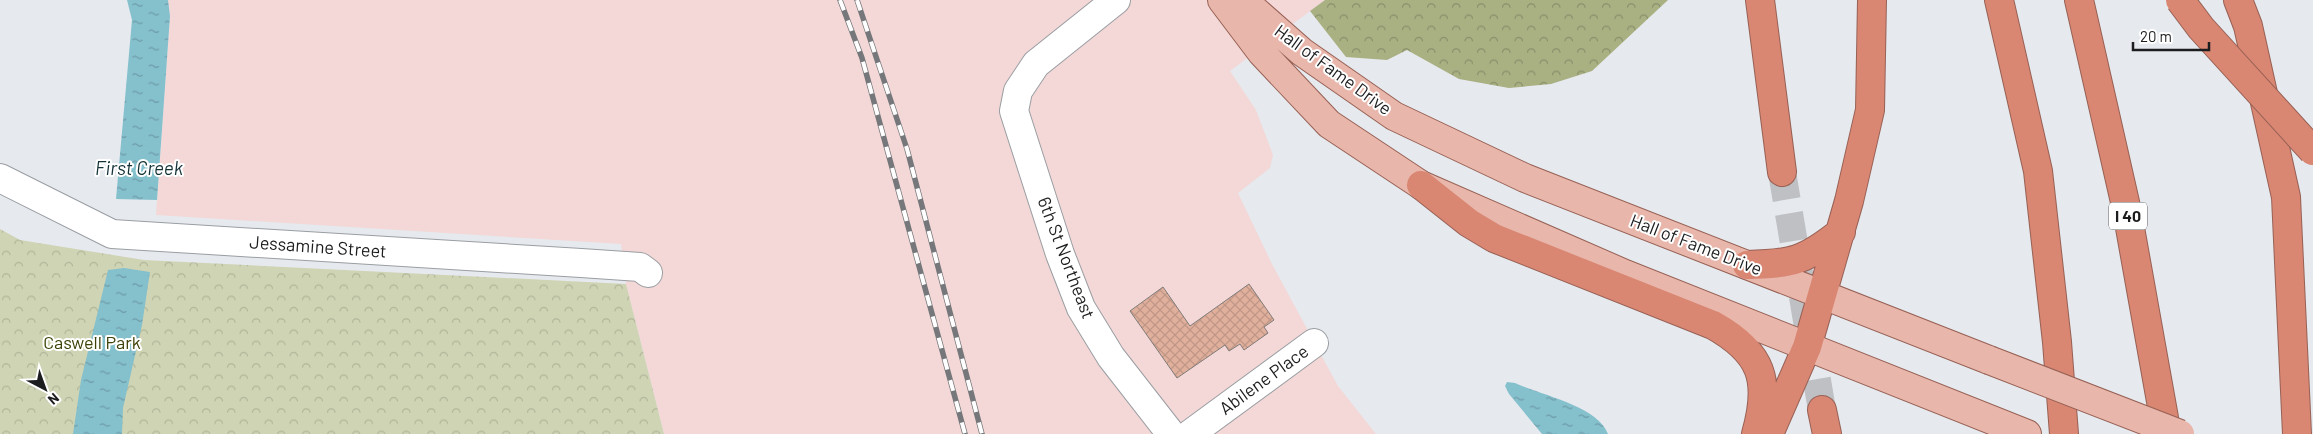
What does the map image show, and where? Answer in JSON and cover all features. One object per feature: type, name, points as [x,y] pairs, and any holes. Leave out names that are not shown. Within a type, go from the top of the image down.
[{"type":"highway","points":[[1760,0],[1782,172]]},
{"type":"highway","points":[[1768,434],[1807,347],[1824,295],[1841,232],[1870,110],[1872,0]]},
{"type":"highway","points":[[1999,0],[2038,171],[2057,342],[2064,434]]},
{"type":"highway","name":"I 40","points":[[2079,0],[2128,211],[2164,418],[2164,434]]},
{"type":"highway","points":[[2180,0],[2201,28],[2313,151]]},
{"type":"highway","points":[[2238,0],[2248,26],[2286,197],[2297,434]]},
{"type":"highway","points":[[1421,186],[1469,224],[1494,238],[1714,325],[1732,335],[1745,346],[1762,378],[1765,394],[1756,434]]},
{"type":"highway","points":[[1746,265],[1782,264],[1804,257],[1816,252],[1841,232]]},
{"type":"main road","name":"Hall of Fame Drive","points":[[1222,0],[1262,53],[1329,124],[1421,186],[1625,274],[2027,434]]},
{"type":"main road","name":"Hall of Fame Drive","points":[[1243,0],[1302,52],[1394,116],[1525,178],[2180,434]]},
{"type":"street","name":"6th St Northeast","points":[[1116,0],[1036,64],[1018,91],[1014,111],[1060,254],[1081,308],[1111,357],[1171,434]]},
{"type":"street","name":"Jessamine Street","points":[[0,178],[112,234],[615,265],[640,267],[648,272]]},
{"type":"street","name":"Abilene Place","points":[[1190,434],[1314,343]]},
{"type":"shaded area","points":[[168,0],[1325,0],[1230,71],[1256,110],[1273,155],[1270,168],[1238,193],[1272,264],[1338,386],[1376,434],[664,434],[626,284],[621,244],[156,215],[170,16]]},
{"type":"green space","points":[[1325,0],[1668,0],[1592,71],[1551,84],[1509,88],[1459,79],[1407,50],[1387,60],[1346,57],[1310,11]]},
{"type":"green space","name":"Caswell Park","points":[[0,229],[20,240],[144,260],[626,284],[664,434],[0,434]]},
{"type":"water","name":"First Creek","points":[[127,0],[168,0],[170,16],[157,200],[116,199],[132,20]]},
{"type":"water","points":[[124,268],[150,272],[142,325],[123,408],[122,434],[73,434],[81,380],[108,270]]},
{"type":"water","points":[[1507,382],[1526,387],[1581,409],[1602,424],[1608,434],[1542,434],[1509,394],[1505,386]]},
{"type":"building","points":[[1249,284],[1274,320],[1264,327],[1268,333],[1244,350],[1240,344],[1229,351],[1225,345],[1177,378],[1130,311],[1163,287],[1190,326]]},
{"type":"tunnel","points":[[1782,172],[1822,410]]},
{"type":"railway","points":[[840,0],[862,58],[965,434]]},
{"type":"railway","points":[[857,0],[907,149],[982,434]]}]
